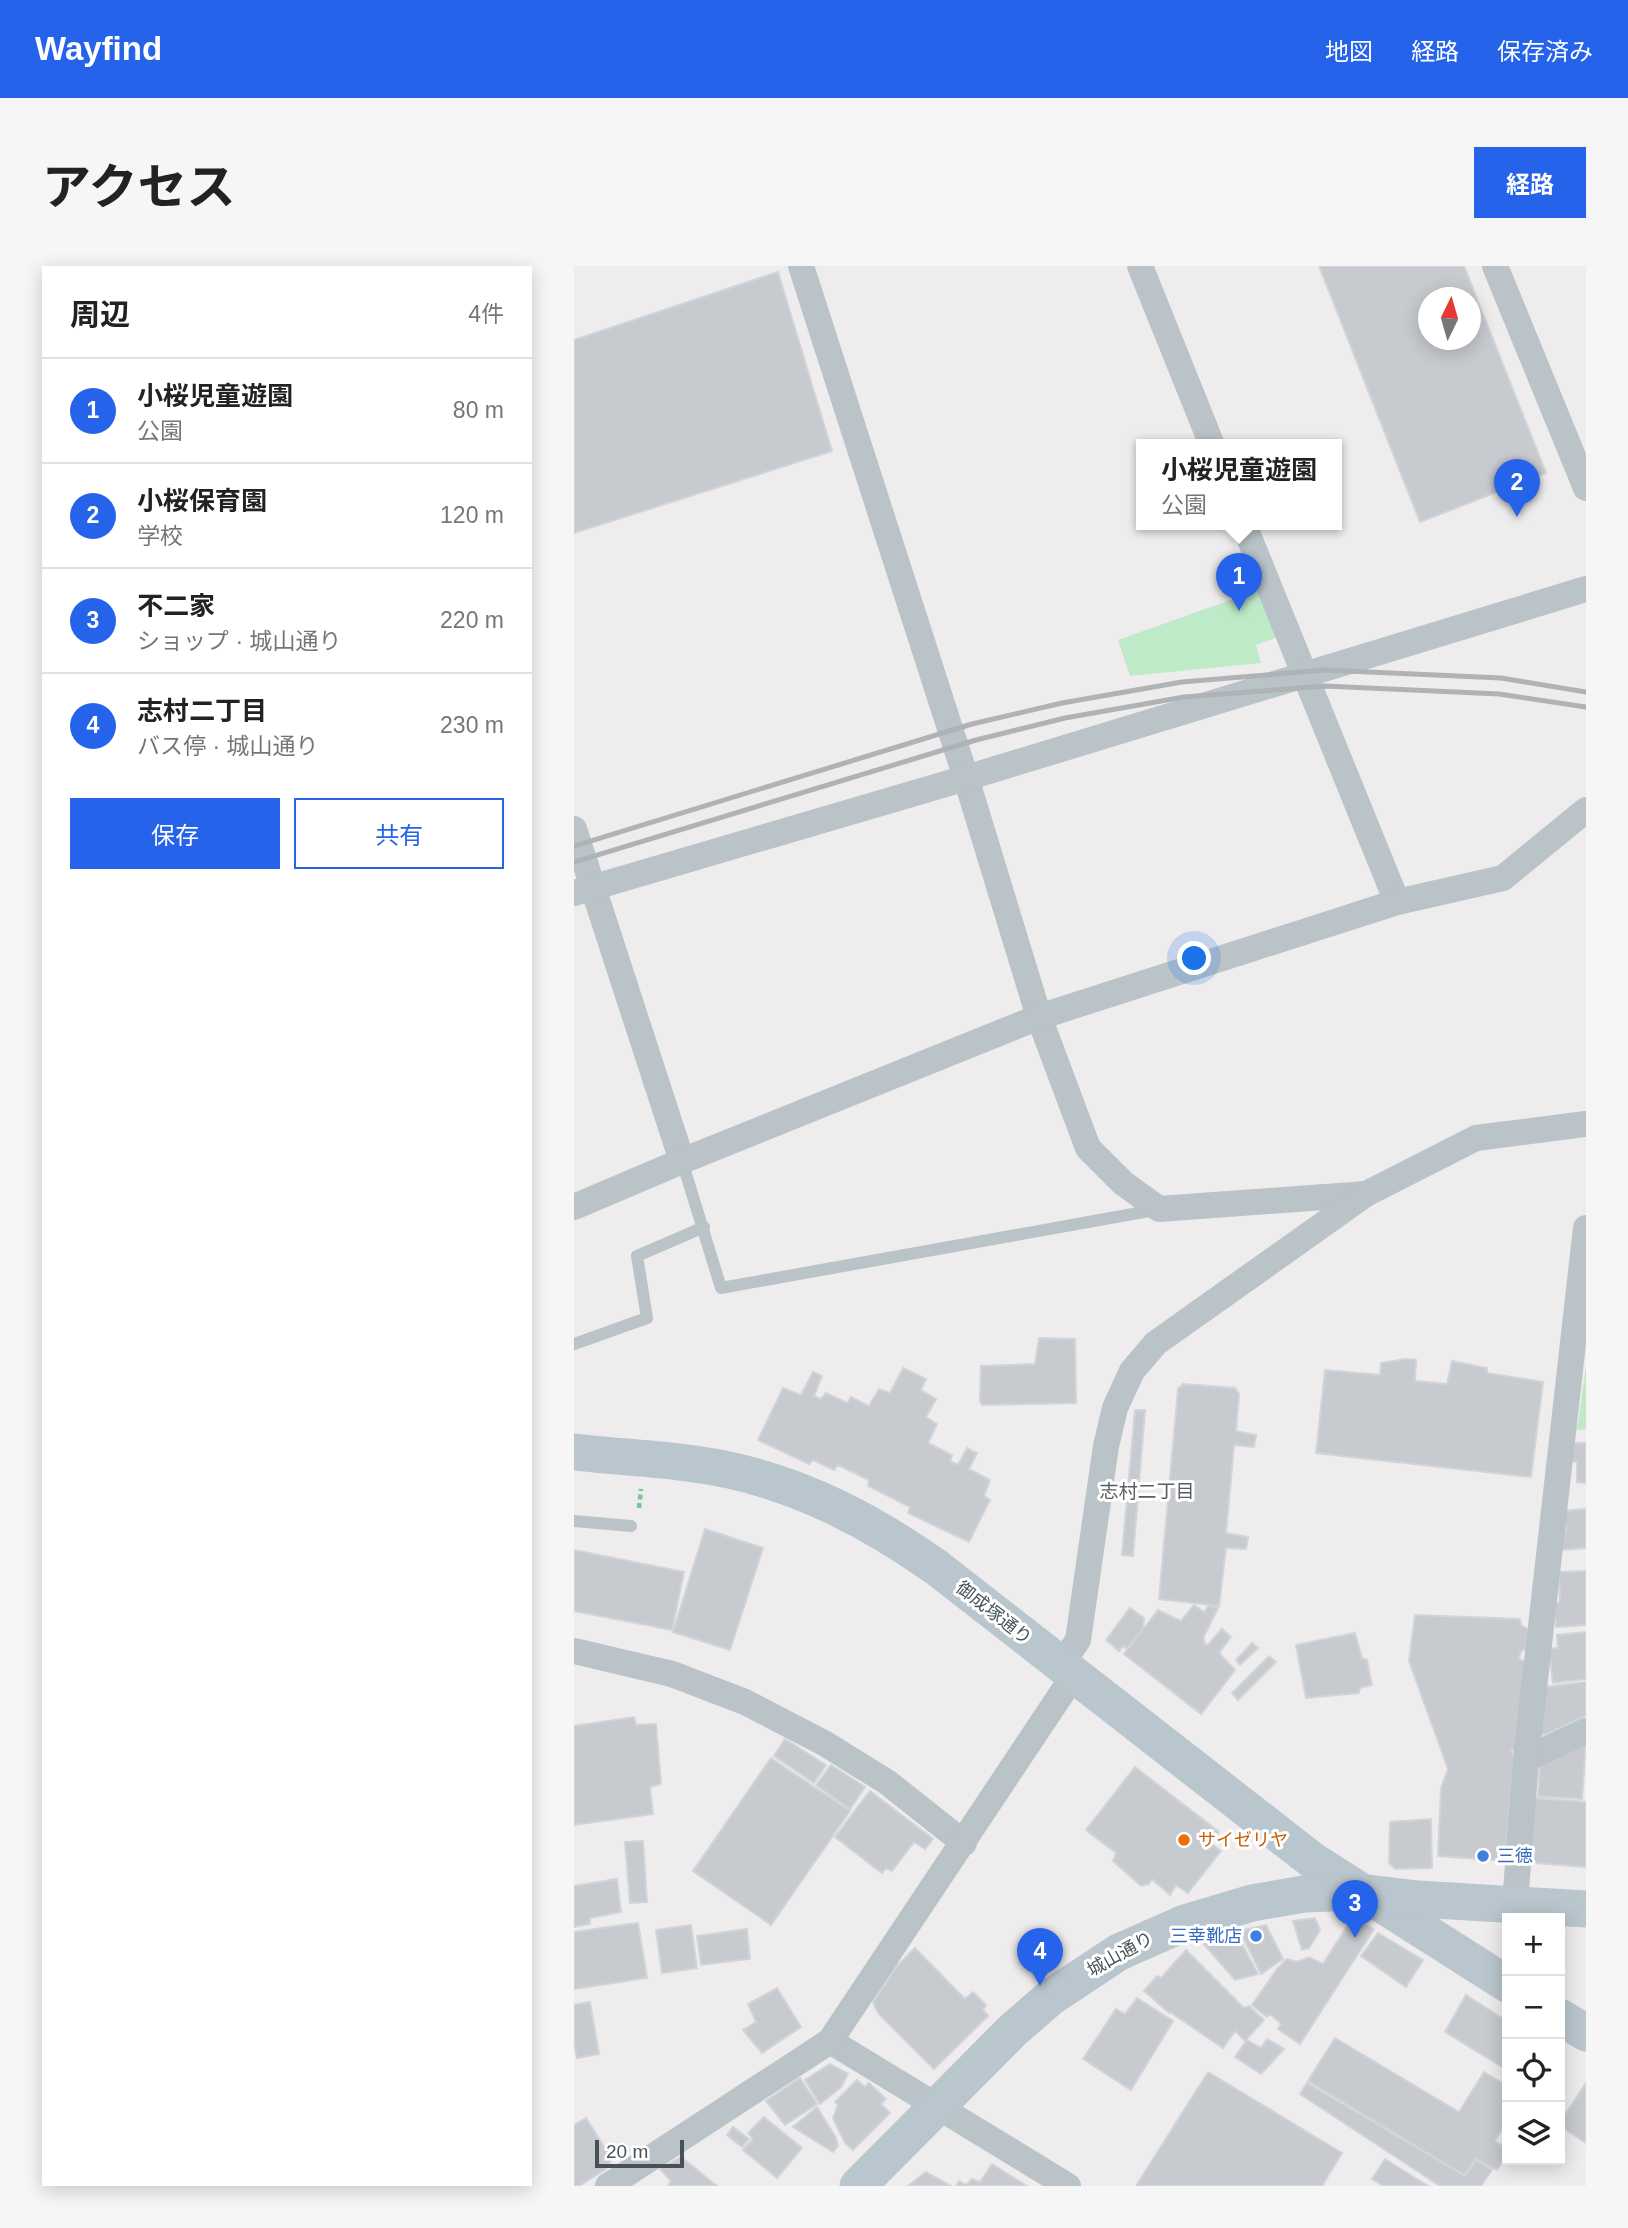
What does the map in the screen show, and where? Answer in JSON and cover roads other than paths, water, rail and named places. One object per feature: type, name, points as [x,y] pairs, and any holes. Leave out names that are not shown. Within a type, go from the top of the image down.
[{"type":"street","points":[[801,266],[966,778],[1039,1017],[1088,1149],[1123,1183],[1159,1209],[1366,1194]]},
{"type":"street","points":[[1139,266],[1210,439]]},
{"type":"street","points":[[1495,266],[1586,488]]},
{"type":"street","points":[[1246,530],[1397,902]]},
{"type":"street","points":[[583,890],[966,778],[1586,589]]},
{"type":"street","points":[[574,1207],[1039,1017],[1397,902],[1503,878],[1586,810]]},
{"type":"street","points":[[574,829],[583,890],[682,1161]]},
{"type":"street","points":[[608,2186],[830,2041],[964,1843],[1067,1670],[1078,1640],[1106,1446],[1115,1408],[1132,1371],[1156,1343],[1366,1194],[1476,1138],[1586,1124]]},
{"type":"street","points":[[1515,1904],[1526,1759],[1586,1228]]},
{"type":"street","name":"御成塚通り","points":[[574,1452],[727,1469],[827,1501],[858,1516],[903,1544],[1312,1860],[1502,1981]]},
{"type":"street","points":[[574,1651],[672,1674],[745,1702],[824,1744],[887,1782],[964,1843]]},
{"type":"street","points":[[1526,1759],[1586,1731]]},
{"type":"street","name":"城山通り","points":[[858,2186],[1013,2030],[1051,1997],[1119,1952],[1151,1936],[1218,1912],[1304,1894],[1360,1892],[1418,1899],[1586,1909]]},
{"type":"street","points":[[1565,2020],[1586,2033]]},
{"type":"street","points":[[830,2041],[1068,2186]]},
{"type":"lane","points":[[682,1161],[721,1288],[1159,1209]]},
{"type":"lane","points":[[574,1345],[647,1318],[638,1255],[704,1227]]},
{"type":"lane","points":[[574,1521],[631,1526]]},
{"type":"railway","points":[[574,846],[972,724],[1062,703],[1182,682],[1325,670],[1501,678],[1586,692]]},
{"type":"railway","points":[[574,862],[976,740],[1065,718],[1184,697],[1325,686],[1499,694],[1586,707]]},
{"type":"place","name":"小桜保育園","points":[[1517,517]]},
{"type":"place","name":"小桜児童遊園","points":[[1239,611]]},
{"type":"place","name":"サイゼリヤ","points":[[1184,1840]]},
{"type":"place","name":"三徳","points":[[1483,1856]]},
{"type":"place","name":"三幸靴店","points":[[1256,1936]]},
{"type":"place","name":"不二家","points":[[1355,1938]]},
{"type":"place","name":"志村二丁目","points":[[1040,1986]]},
{"type":"district","name":"志村二丁目","points":[[1147,1491]]}]
